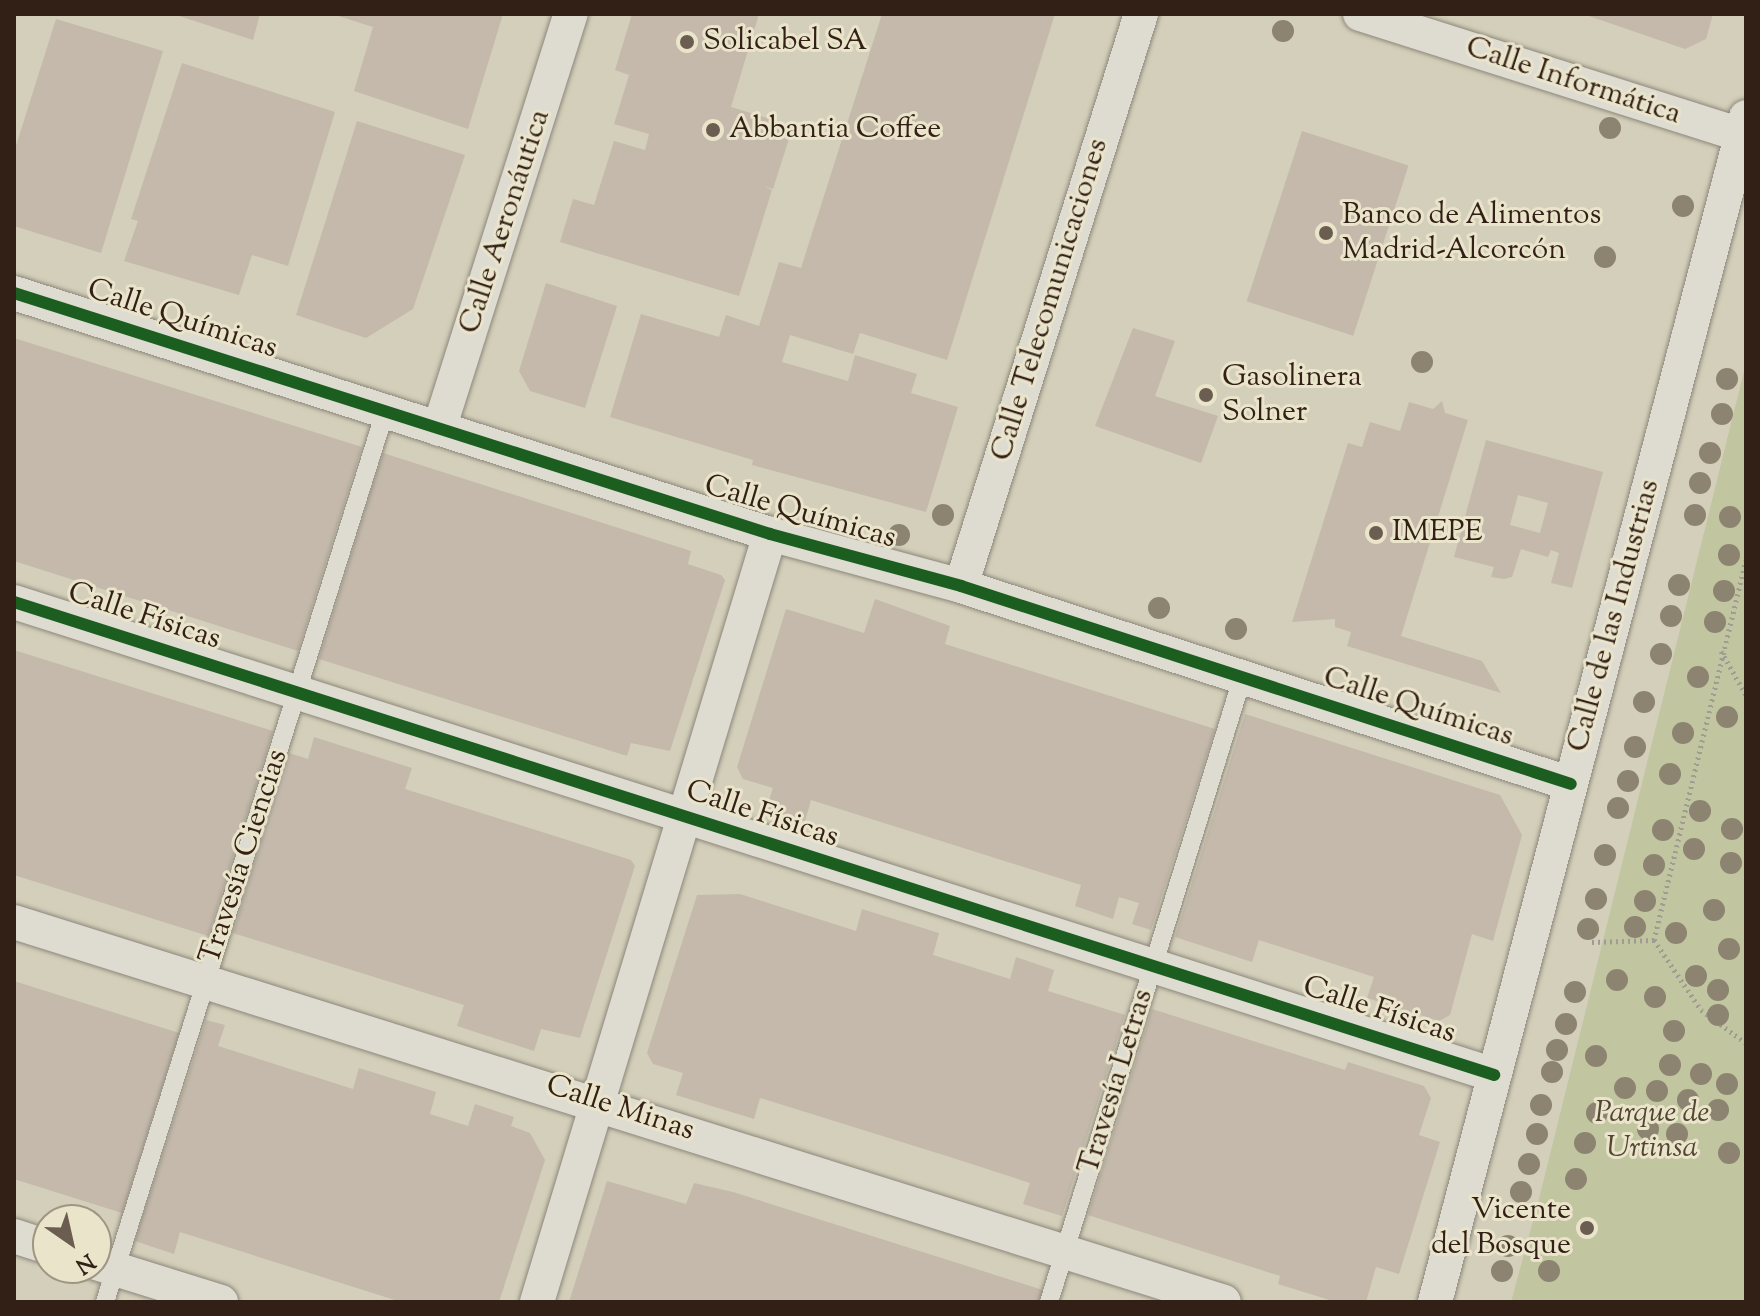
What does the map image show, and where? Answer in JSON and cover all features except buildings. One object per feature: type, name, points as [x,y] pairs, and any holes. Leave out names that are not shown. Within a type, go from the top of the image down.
[{"type":"street","name":"Calle Aeronáutica","points":[[439,429],[571,14]]},
{"type":"street","name":"Calle Telecomunicaciones","points":[[961,586],[1141,14]]},
{"type":"street","name":"Calle Informática","points":[[1360,14],[1744,126]]},
{"type":"street","name":"Calle de las Industrias","points":[[1435,1302],[1744,126]]},
{"type":"street","name":"Calle Químicas","points":[[14,293],[770,534],[961,586],[1571,784]]},
{"type":"street","points":[[537,1302],[601,1103],[770,534]]},
{"type":"street","name":"Calle Físicas","points":[[14,602],[1494,1075]]},
{"type":"street","name":"Calle Minas","points":[[14,922],[601,1103],[1224,1302]]},
{"type":"street","points":[[112,1268],[221,1302]]},
{"type":"lane","name":"Travesía Ciencias","points":[[112,1249],[205,982],[385,412]]},
{"type":"lane","name":"Travesía Letras","points":[[1049,1302],[1242,679]]},
{"type":"path","points":[[1744,1039],[1701,1010],[1654,940],[1721,651],[1746,560]]},
{"type":"path","points":[[1721,651],[1746,695]]},
{"type":"path","points":[[1592,942],[1654,940]]},
{"type":"green space","name":"Parque de Urtinsa","points":[[1746,363],[1746,1302],[1511,1302],[1538,1203]]},
{"type":"cycle path","points":[[14,293],[770,534],[961,586],[1571,784]]},
{"type":"cycle path","points":[[14,602],[1494,1075]]},
{"type":"place","name":"Solicabel SA","points":[[687,42]]},
{"type":"place","name":"Abbantia Coffee","points":[[713,130]]},
{"type":"place","name":"Banco de Alimentos Madrid-Alcorcón","points":[[1326,233]]},
{"type":"place","name":"Gasolinera Solner","points":[[1206,395]]},
{"type":"place","name":"IMEPE","points":[[1376,533]]},
{"type":"place","name":"Vicente del Bosque","points":[[1587,1228]]}]
